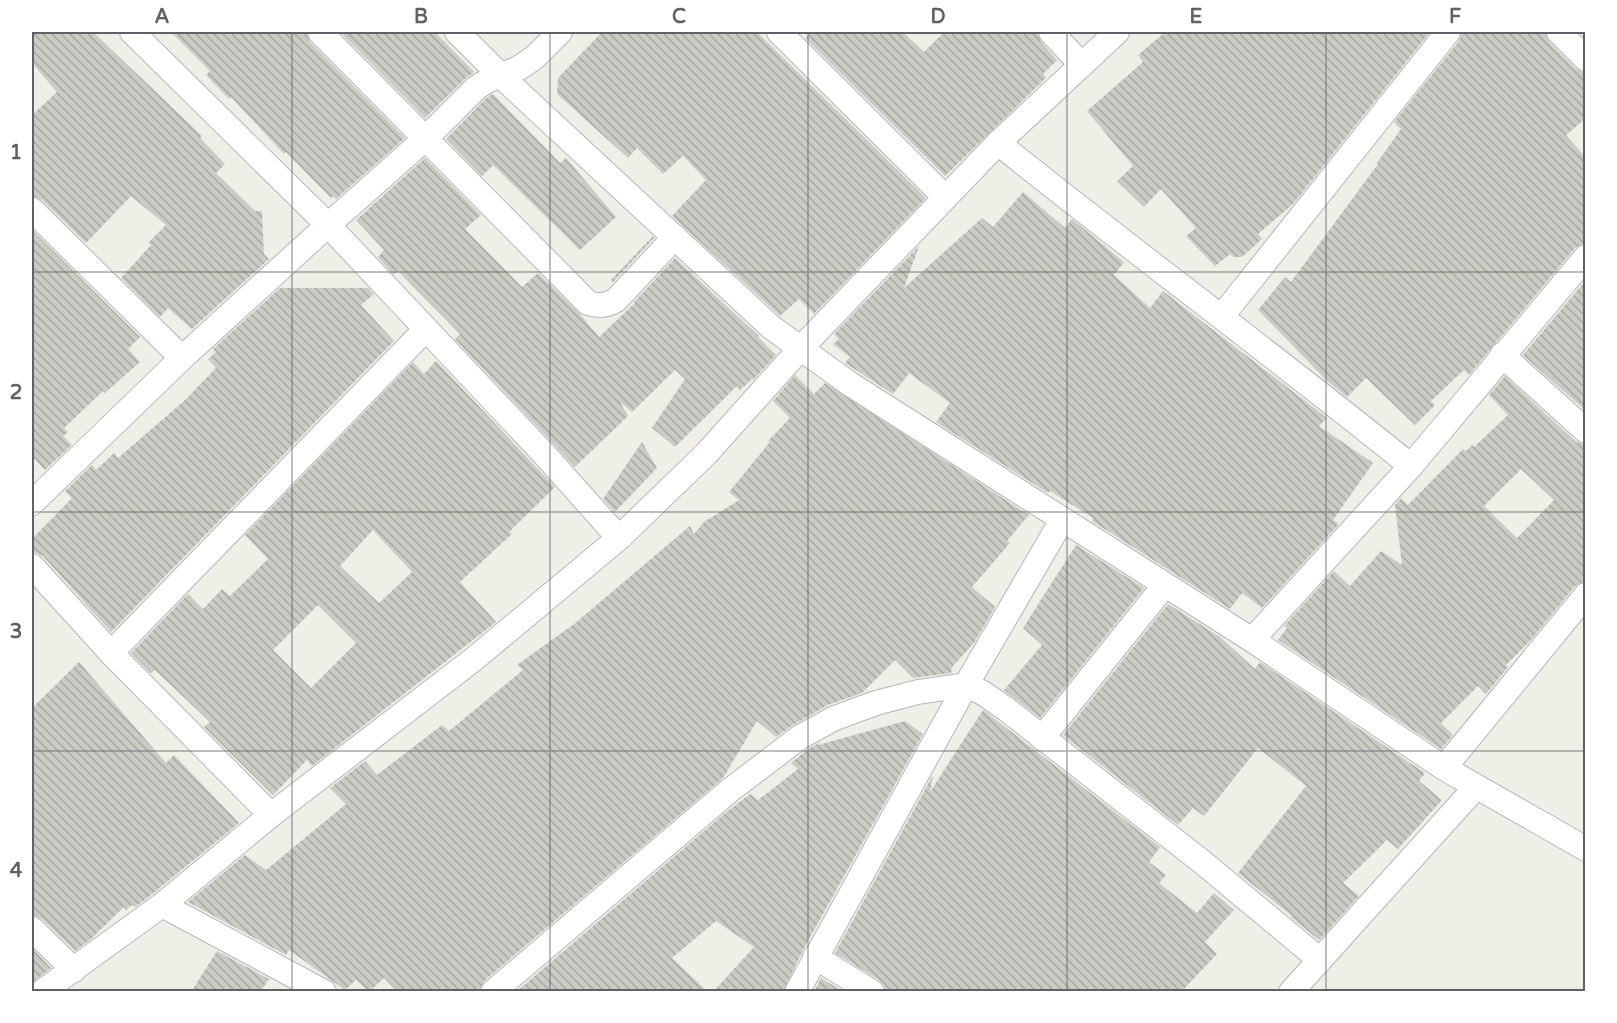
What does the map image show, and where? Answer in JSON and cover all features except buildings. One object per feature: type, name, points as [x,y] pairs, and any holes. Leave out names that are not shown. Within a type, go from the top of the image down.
[{"type":"street","points":[[132,32],[328,225],[546,454],[619,538]]},
{"type":"street","points":[[320,32],[588,303],[599,306],[608,305],[616,300],[675,237]]},
{"type":"street","points":[[457,32],[771,327],[800,349],[850,384],[1252,640],[1444,768],[1586,849]]},
{"type":"street","points":[[32,503],[182,358],[425,139],[476,88],[519,68],[535,57],[560,32]]},
{"type":"street","points":[[778,32],[945,197]]},
{"type":"street","points":[[1051,32],[1082,65]]},
{"type":"street","points":[[42,992],[162,905],[271,815],[474,659],[619,538],[706,454],[800,349],[998,143],[1117,32]]},
{"type":"street","points":[[1221,316],[1448,32]]},
{"type":"street","points":[[1559,32],[1586,59]]},
{"type":"street","points":[[998,143],[1108,232],[1308,382],[1412,466]]},
{"type":"street","points":[[32,210],[182,358]]},
{"type":"street","points":[[1252,640],[1412,466],[1502,355],[1586,257]]},
{"type":"street","points":[[111,653],[426,329]]},
{"type":"street","points":[[1502,355],[1586,431]]},
{"type":"street","points":[[797,992],[966,685],[1062,520]]},
{"type":"street","points":[[32,566],[111,653],[271,815]]},
{"type":"street","points":[[1042,738],[1164,586]]},
{"type":"street","points":[[1444,768],[1586,595]]},
{"type":"street","points":[[493,992],[729,790],[800,737],[836,718],[876,703],[918,692],[966,685],[983,693],[1201,861],[1320,960]]},
{"type":"street","points":[[1291,992],[1476,788]]},
{"type":"street","points":[[162,905],[324,992]]},
{"type":"street","points":[[32,929],[74,970]]},
{"type":"street","points":[[816,957],[872,992]]}]
